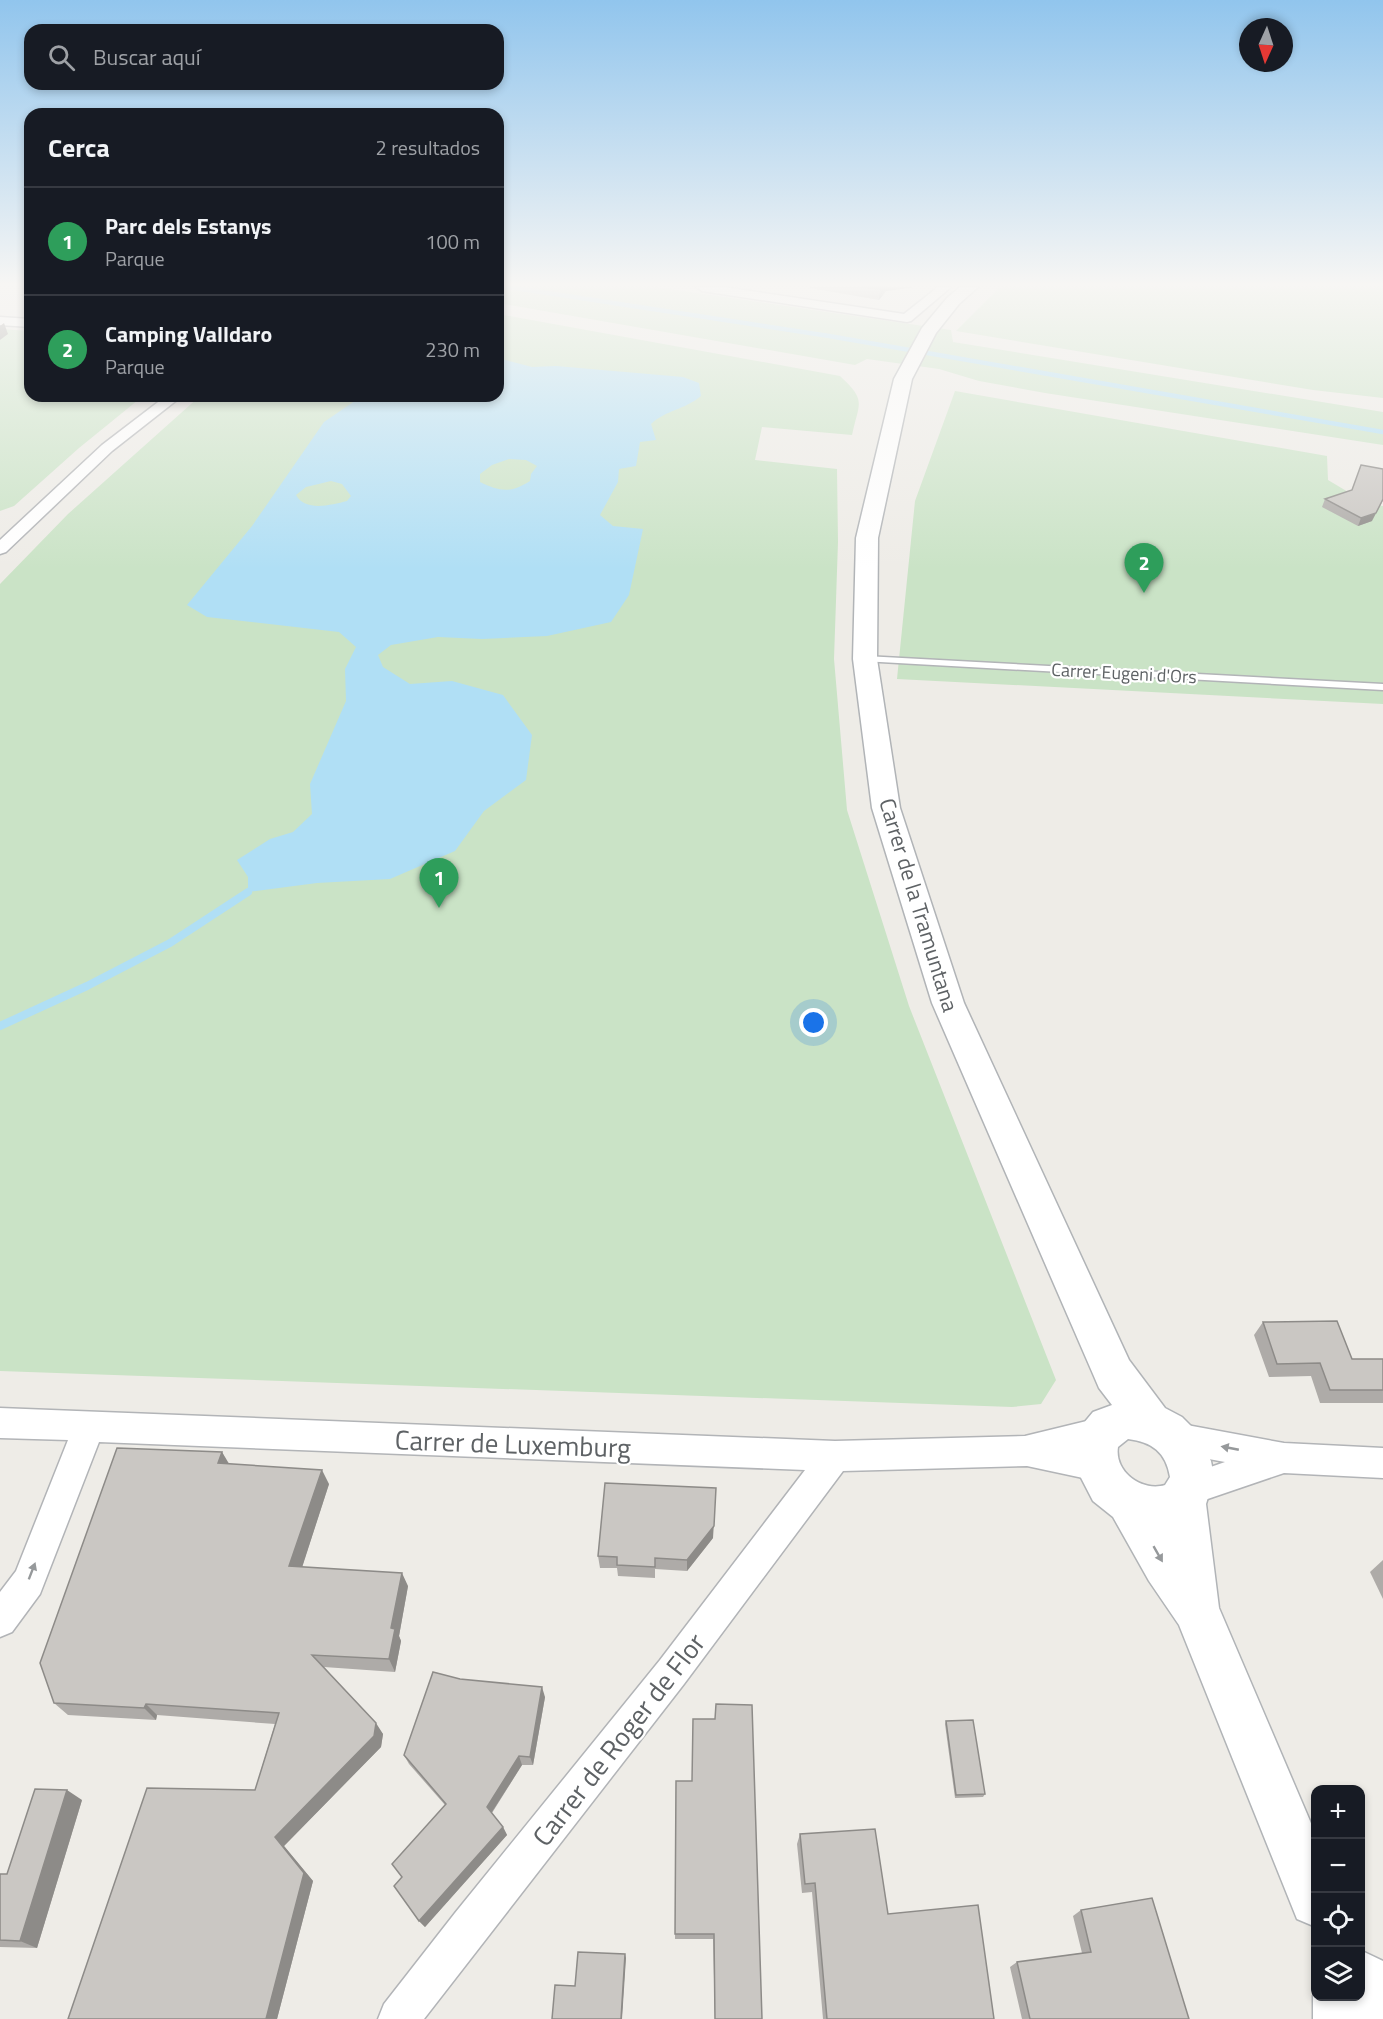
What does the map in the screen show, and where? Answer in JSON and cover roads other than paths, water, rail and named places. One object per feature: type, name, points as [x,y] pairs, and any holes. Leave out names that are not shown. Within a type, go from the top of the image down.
[{"type":"main road","name":"Carrer de la Tramuntana","points":[[902,381],[867,538],[865,659],[886,808],[948,1003],[1114,1374],[1128,1436]]},
{"type":"main road","points":[[1186,1494],[1176,1504],[1159,1509],[1139,1507],[1111,1490],[1128,1436],[1185,1450],[1191,1463],[1192,1477],[1186,1494],[1196,1609]]},
{"type":"main road","points":[[1129,1503],[1165,1565],[1196,1609],[1313,1893]]},
{"type":"main road","points":[[1365,1982],[1383,1998]]},
{"type":"main road","points":[[1341,2001],[1341,2019]]},
{"type":"street","points":[[0,549],[107,448],[167,402]]},
{"type":"street","points":[[0,525],[24,525]]},
{"type":"street","name":"Carrer de Luxemburg","points":[[0,1423],[835,1456],[1025,1451],[1128,1436],[1284,1458]]},
{"type":"street","points":[[0,1620],[28,1582],[89,1426]]},
{"type":"street","name":"Carrer de Roger de Flor","points":[[399,2019],[469,1927],[672,1672],[835,1456]]},
{"type":"street","points":[[1186,1494],[1284,1458],[1383,1463]]},
{"type":"lane","name":"Carrer Eugeni d'Ors","points":[[865,659],[1383,687]]},
{"type":"water","points":[[504,381],[694,381],[699,383],[701,396],[651,424],[656,440],[640,442],[636,466],[619,469],[618,482],[600,515],[613,526],[643,529],[629,595],[611,622],[547,636],[482,639],[438,637],[391,645],[378,655],[383,667],[410,684],[452,681],[503,695],[532,735],[526,780],[484,811],[455,851],[390,879],[317,883],[248,892],[248,877],[237,860],[270,839],[293,832],[312,814],[310,784],[346,701],[345,669],[356,647],[339,632],[207,617],[187,605],[252,526],[324,422],[353,402],[504,402]],"holes":[[[509,459],[526,460],[537,466],[531,474],[530,481],[523,485],[505,490],[480,482],[480,474],[492,465]],[[331,481],[342,484],[351,496],[347,501],[319,506],[306,504],[296,495],[306,487]]]},
{"type":"waterway","points":[[1090,381],[1383,432]]},
{"type":"waterway","points":[[0,1026],[87,986],[170,943],[248,892]]},
{"type":"place","name":"Camping Valldaro","points":[[1144,593]]},
{"type":"place","name":"Parc dels Estanys","points":[[439,908]]}]
